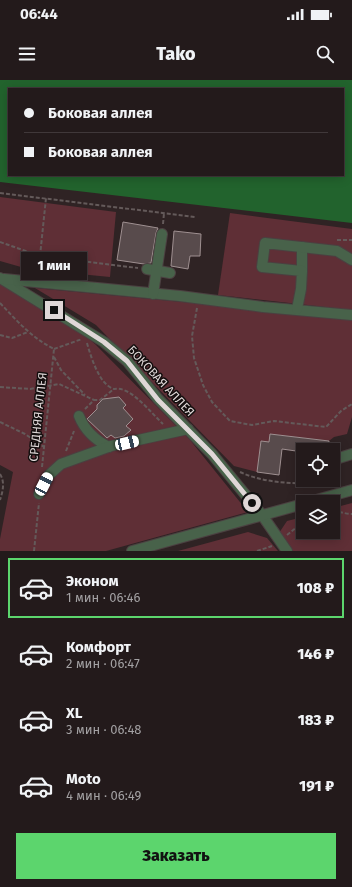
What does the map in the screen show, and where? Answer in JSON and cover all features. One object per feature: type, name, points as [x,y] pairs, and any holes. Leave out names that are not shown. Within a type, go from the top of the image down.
[{"type":"street","points":[[153,294],[152,270],[162,234]]},
{"type":"street","points":[[302,271],[262,267],[265,243],[337,251],[352,260]]},
{"type":"street","points":[[297,309],[301,289],[302,247]]},
{"type":"street","points":[[152,270],[170,273]]},
{"type":"street","points":[[1,278],[199,298],[263,307],[351,314]]},
{"type":"street","name":"БОКОВАЯ АЛЛЕЯ","points":[[1,278],[93,334],[117,352],[136,372],[158,400],[212,454],[262,515],[287,551]]},
{"type":"street","points":[[79,416],[87,431],[109,447]]},
{"type":"street","points":[[39,494],[49,475],[61,464],[109,447],[188,429]]},
{"type":"street","points":[[340,458],[352,454]]},
{"type":"street","points":[[334,495],[352,490]]},
{"type":"street","points":[[132,551],[296,506]]},
{"type":"path","points":[[0,193],[195,217]]},
{"type":"path","points":[[40,256],[46,198]]},
{"type":"path","points":[[337,240],[352,240]]},
{"type":"path","points":[[0,242],[40,256],[152,270]]},
{"type":"path","points":[[199,298],[192,336],[194,358],[203,385],[212,402],[230,421],[252,425],[274,421],[326,427],[341,411],[352,404]]},
{"type":"path","points":[[0,303],[28,332],[41,342],[54,349],[86,338],[90,353],[106,385],[114,389],[118,388],[127,391],[164,425],[174,432]]},
{"type":"path","points":[[0,335],[12,338],[28,332]]},
{"type":"path","name":"СРЕДНЯЯ АЛЛЕЯ","points":[[42,470],[54,349]]},
{"type":"path","points":[[54,357],[61,370],[85,396]]},
{"type":"path","points":[[0,387],[30,389],[59,384],[94,400]]},
{"type":"path","points":[[0,422],[25,434],[44,447]]},
{"type":"path","points":[[0,474],[3,482],[3,493],[0,500]]},
{"type":"path","points":[[34,551],[39,494]]},
{"type":"path","points":[[340,512],[352,514]]},
{"type":"shaded area","points":[[0,80],[352,80],[352,223],[0,182]]},
{"type":"shaded area","points":[[0,197],[116,212],[110,277],[28,269],[0,261]]},
{"type":"shaded area","points":[[230,213],[352,229],[352,310],[218,295]]},
{"type":"shaded area","points":[[0,281],[77,329],[95,344],[190,440],[248,512],[106,551],[0,551],[0,539],[13,472],[0,465]]},
{"type":"shaded area","points":[[35,288],[352,318],[352,417],[347,434],[334,437],[329,441],[270,434],[269,442],[261,442],[257,472],[234,466],[96,325]]},
{"type":"shaded area","points":[[352,503],[352,551],[293,551],[279,533],[287,521],[296,519],[296,539],[340,539],[340,506]]},
{"type":"shaded area","points":[[248,532],[267,538],[278,551],[178,551]]},
{"type":"building","points":[[123,222],[158,228],[151,263],[144,264],[117,260]]},
{"type":"building","points":[[174,231],[201,234],[200,256],[190,256],[188,269],[171,266]]},
{"type":"building","points":[[119,397],[126,405],[123,408],[133,419],[126,426],[131,430],[124,436],[115,438],[111,435],[107,438],[87,419],[97,409],[97,405],[103,399]]},
{"type":"building","points":[[270,434],[329,441],[329,443],[296,443],[296,451],[282,449],[279,475],[257,472],[261,441],[269,442]]},
{"type":"route","points":[[54,310],[104,342],[127,361],[158,400],[212,454],[252,503]]}]
